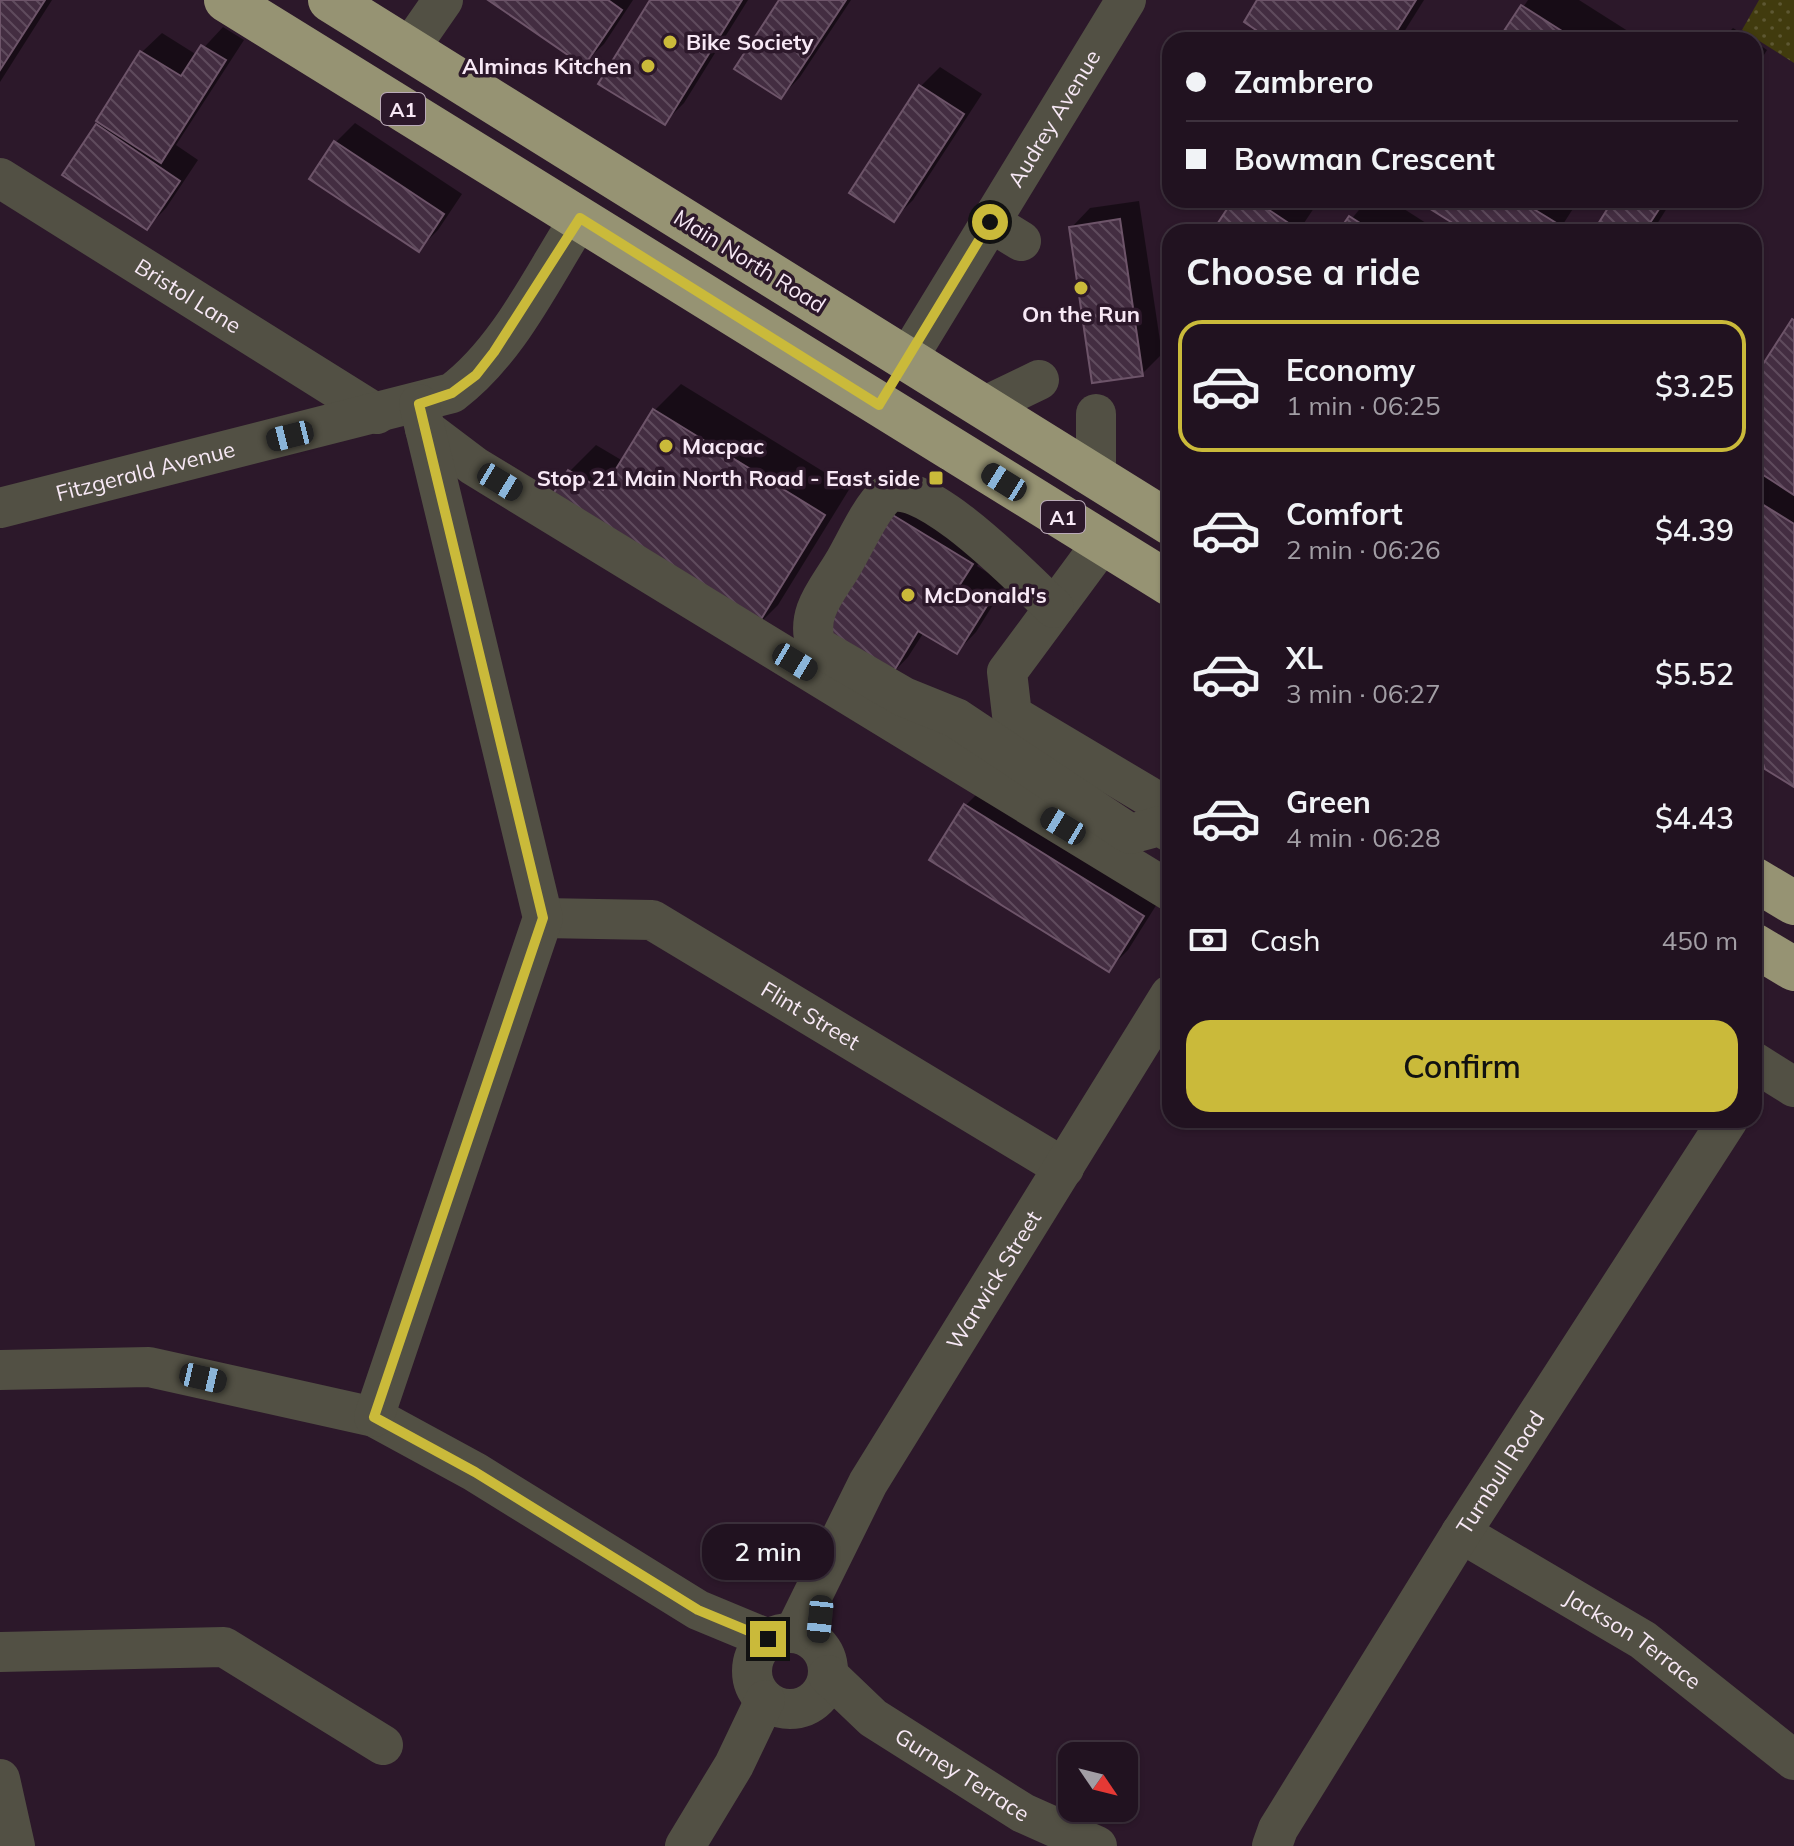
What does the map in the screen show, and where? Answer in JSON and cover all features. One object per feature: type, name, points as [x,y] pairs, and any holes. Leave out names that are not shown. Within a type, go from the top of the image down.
[{"type":"highway","name":"A1","points":[[226,0],[1162,579]]},
{"type":"highway","name":"Main North Road","points":[[330,0],[1162,518]]},
{"type":"highway","points":[[580,218],[608,172]]},
{"type":"highway","points":[[879,405],[907,359]]},
{"type":"highway","points":[[1762,884],[1794,903]]},
{"type":"highway","points":[[1762,950],[1794,969]]},
{"type":"street","points":[[409,49],[443,0]]},
{"type":"street","name":"Audrey Avenue","points":[[907,359],[1005,232],[1126,0]]},
{"type":"street","name":"Bristol Lane","points":[[0,178],[377,414]]},
{"type":"street","name":"Fitzgerald Avenue","points":[[0,508],[377,414],[422,416],[476,375],[580,218]]},
{"type":"street","points":[[983,407],[1039,380]]},
{"type":"street","points":[[1096,414],[1096,477]]},
{"type":"street","points":[[422,416],[474,466],[1162,886]]},
{"type":"street","points":[[374,1417],[543,918],[422,416]]},
{"type":"street","points":[[1054,608],[972,531],[912,491],[894,491],[884,497],[860,535],[818,605],[810,629],[816,646],[904,697],[956,718],[1130,834],[1162,823]]},
{"type":"street","points":[[1103,542],[1007,672],[1012,715],[1162,819]]},
{"type":"street","name":"Flint Street","points":[[543,918],[652,920],[1064,1168]]},
{"type":"street","name":"Warwick Street","points":[[685,1846],[791,1670],[826,1570],[868,1483],[1162,1008]]},
{"type":"street","name":"Turnbull Road","points":[[1271,1840],[1461,1533],[1723,1128]]},
{"type":"street","name":"Gurney Terrace","points":[[8,1374],[149,1367],[374,1417],[475,1472],[1023,1813],[1097,1846]]},
{"type":"street","name":"Jackson Terrace","points":[[1461,1533],[1643,1640],[1794,1760]]},
{"type":"street","points":[[0,1652],[224,1647],[383,1745]]},
{"type":"street","points":[[0,1779],[15,1846]]},
{"type":"shaded area","points":[[1759,0],[1794,0],[1794,63],[1762,43],[1762,32],[1742,30]]},
{"type":"building","points":[[0,0],[45,0],[0,70]]},
{"type":"building","points":[[488,0],[608,0],[622,10],[584,66]]},
{"type":"building","name":"Bike Society","points":[[650,0],[742,0],[665,125],[598,84]]},
{"type":"building","points":[[779,0],[846,0],[781,99],[734,69]]},
{"type":"building","points":[[1257,0],[1416,0],[1396,32],[1255,32],[1244,22]]},
{"type":"building","points":[[1521,5],[1563,32],[1503,32]]},
{"type":"building","points":[[201,45],[226,60],[161,163],[96,121],[140,51],[181,76]]},
{"type":"building","points":[[919,85],[964,114],[894,222],[849,193]]},
{"type":"building","points":[[96,124],[180,181],[147,230],[62,175]]},
{"type":"building","points":[[334,141],[444,214],[419,252],[309,179]]},
{"type":"building","points":[[1228,208],[1266,208],[1290,224],[1217,224]]},
{"type":"building","points":[[1429,208],[1532,208],[1558,224],[1454,224]]},
{"type":"building","points":[[1608,208],[1660,208],[1649,224],[1598,224]]},
{"type":"building","points":[[1349,216],[1362,224],[1344,224]]},
{"type":"building","points":[[1120,219],[1143,376],[1092,383],[1069,227]]},
{"type":"building","points":[[1794,320],[1794,495],[1762,474],[1762,366]]},
{"type":"building","points":[[653,409],[825,515],[752,634],[545,507],[568,470],[603,490]]},
{"type":"building","points":[[1762,504],[1794,524],[1794,787],[1765,769],[1762,761]]},
{"type":"building","name":"McDonald's","points":[[891,514],[973,564],[959,586],[988,604],[957,654],[918,631],[889,679],[817,635]]},
{"type":"building","points":[[964,804],[1144,916],[1109,972],[929,860]]},
{"type":"place","name":"Bike Society","points":[[670,42]]},
{"type":"place","name":"Alminas Kitchen","points":[[648,66]]},
{"type":"place","name":"On the Run","points":[[1081,288]]},
{"type":"place","name":"Macpac","points":[[666,446]]},
{"type":"place","name":"Stop 21 Main North Road - East side","points":[[936,478]]},
{"type":"place","name":"McDonald's","points":[[908,595]]},
{"type":"route","points":[[768,1639],[698,1610],[475,1472],[374,1417],[543,918],[419,404],[452,393],[476,375],[580,218],[879,405],[990,222]]}]
